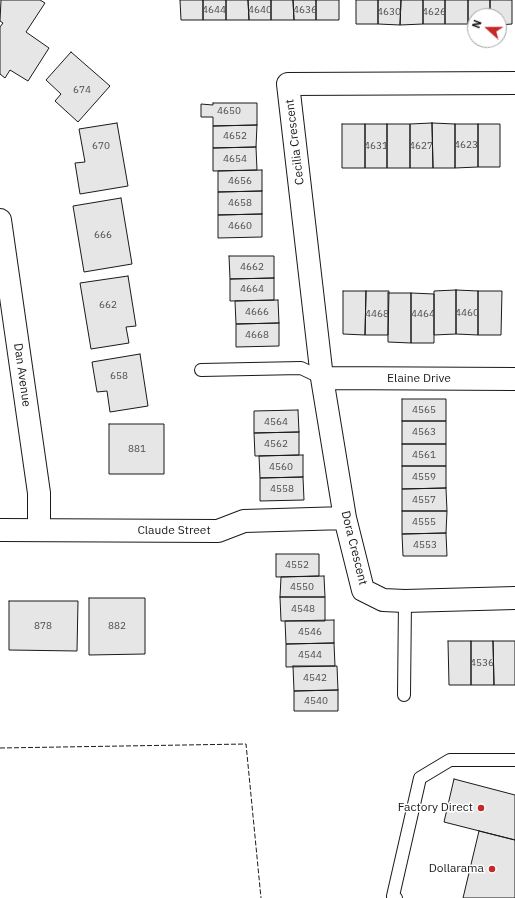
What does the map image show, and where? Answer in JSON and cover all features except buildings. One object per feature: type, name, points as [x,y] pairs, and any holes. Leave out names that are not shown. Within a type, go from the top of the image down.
[{"type":"street","name":"Cecilia Crescent","points":[[322,378],[288,84],[515,84]]},
{"type":"street","name":"Dan Avenue","points":[[0,220],[39,493],[39,530]]},
{"type":"street","name":"Elaine Drive","points":[[322,378],[515,379]]},
{"type":"street","name":"Dora Crescent","points":[[322,378],[346,518],[363,590],[382,600],[405,601],[515,598]]},
{"type":"street","name":"Claude Street","points":[[0,530],[218,531],[244,521],[346,518]]},
{"type":"lane","points":[[201,370],[301,368],[322,378]]},
{"type":"lane","points":[[404,695],[405,601]]},
{"type":"lane","points":[[396,898],[393,896],[420,778],[450,760],[515,760]]},
{"type":"fence","points":[[0,748],[246,744],[261,898]]},
{"type":"place","name":"Factory Direct","points":[[481,808]]},
{"type":"place","name":"Dollarama","points":[[492,869]]}]
